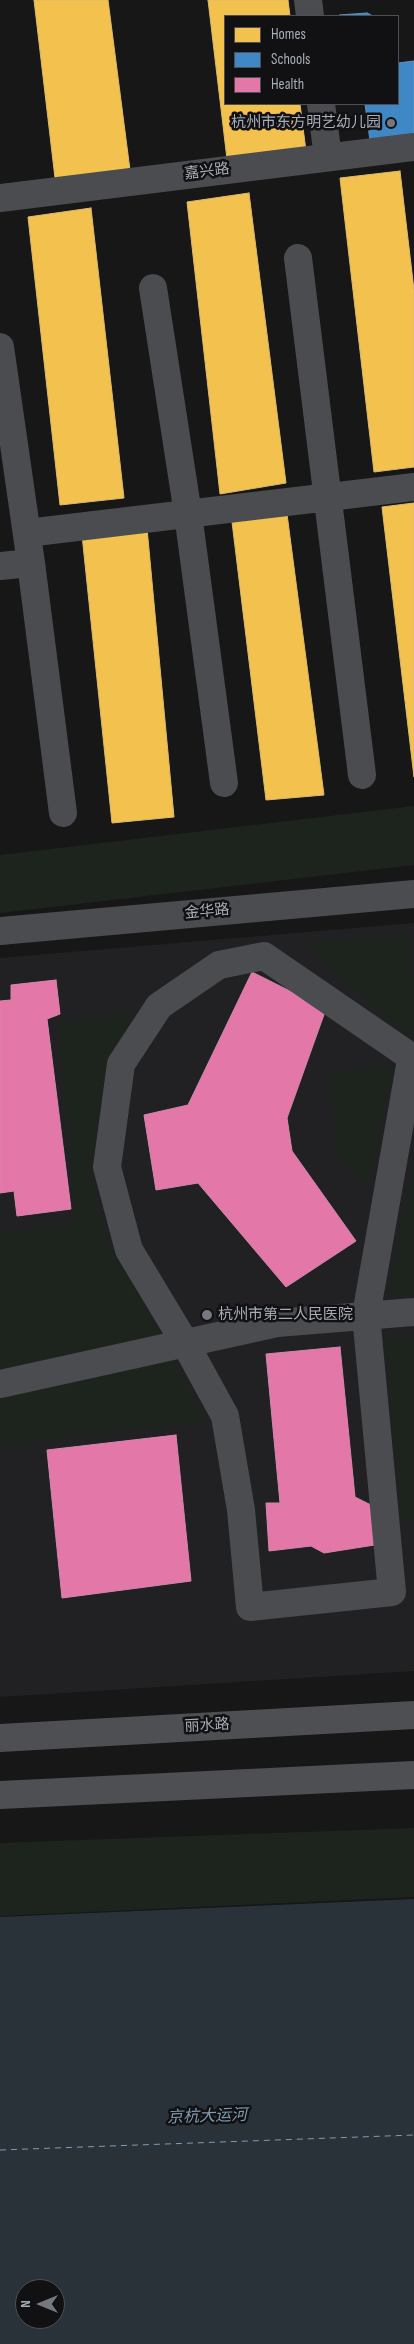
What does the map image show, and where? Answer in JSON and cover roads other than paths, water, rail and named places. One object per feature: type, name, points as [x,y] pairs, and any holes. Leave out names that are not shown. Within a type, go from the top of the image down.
[{"type":"main road","name":"丽水路","points":[[0,1738],[414,1715]]},
{"type":"main road","points":[[0,1795],[414,1775]]},
{"type":"street","points":[[308,0],[310,15]]},
{"type":"street","points":[[321,105],[328,157]]},
{"type":"street","name":"嘉兴路","points":[[0,198],[414,146]]},
{"type":"street","points":[[298,258],[326,498],[362,775]]},
{"type":"street","points":[[153,288],[188,514],[224,783]]},
{"type":"street","points":[[0,347],[27,533],[63,813]]},
{"type":"street","points":[[27,533],[414,487]]},
{"type":"street","points":[[0,566],[31,563]]},
{"type":"street","name":"金华路","points":[[0,931],[414,894]]},
{"type":"street","points":[[264,956],[413,1060],[366,1316],[392,1592],[250,1607],[241,1510],[225,1416],[185,1343],[129,1250],[107,1167],[121,1064],[159,1006],[219,965],[264,956]]},
{"type":"street","points":[[0,1384],[277,1323],[414,1312]]},
{"type":"water","name":"京杭大运河","points":[[414,1899],[414,2344],[0,2344],[0,1917]]},
{"type":"place","name":"杭州市东方明艺幼儿园","points":[[391,123]]},
{"type":"place","name":"杭州市第二人民医院","points":[[207,1315]]}]
